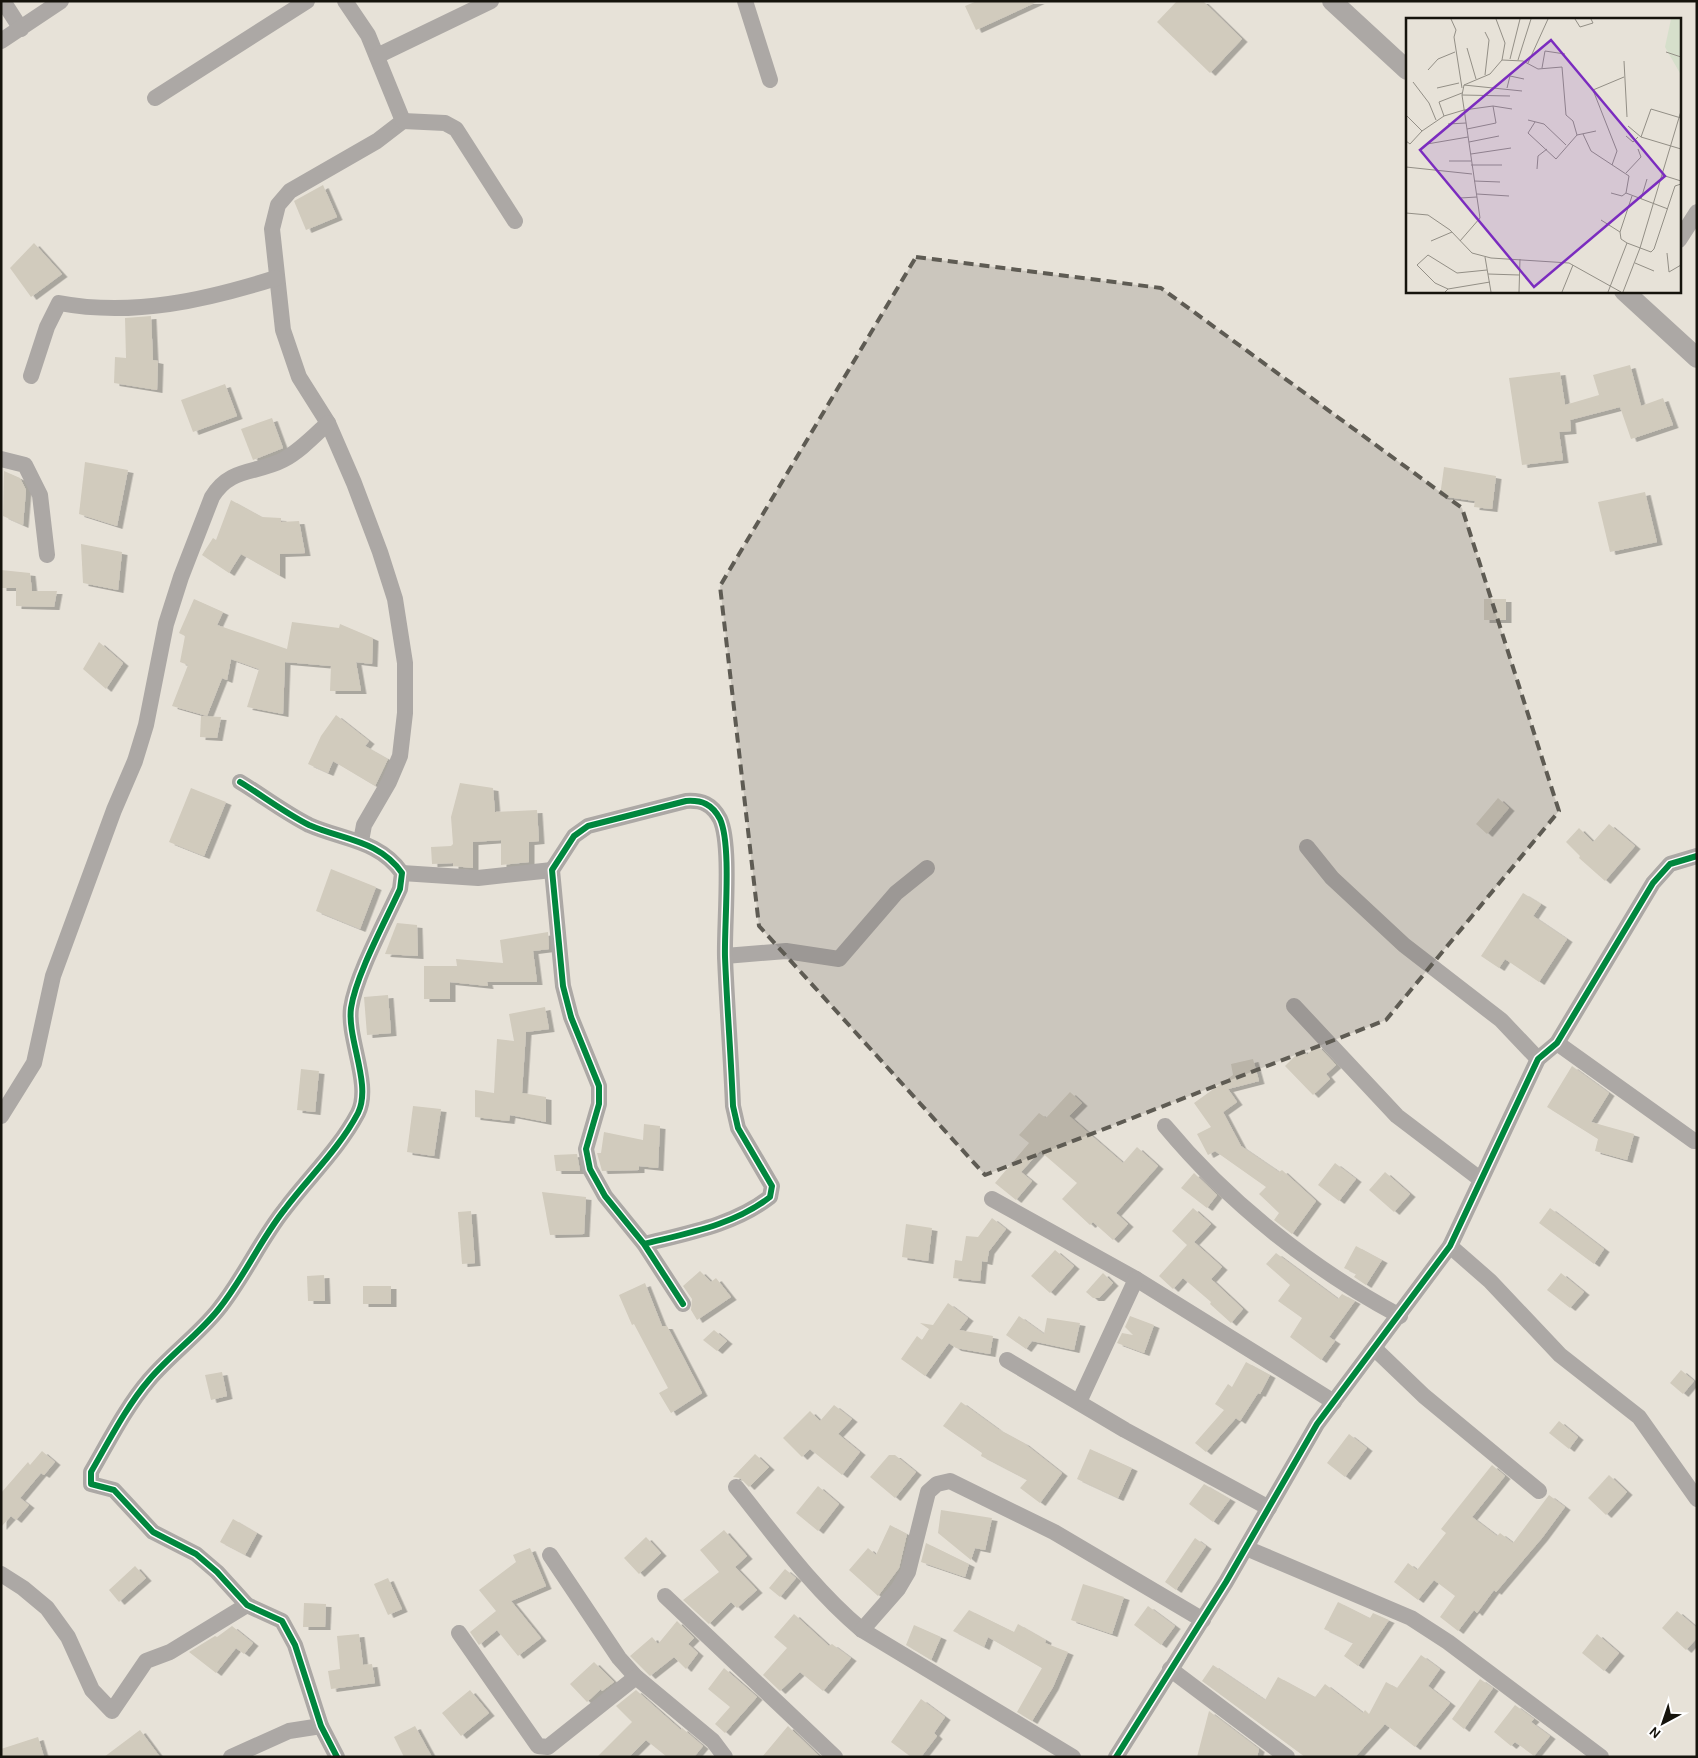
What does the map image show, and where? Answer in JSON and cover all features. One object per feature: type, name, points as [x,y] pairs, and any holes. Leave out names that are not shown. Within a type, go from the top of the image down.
[{"type":"street","points":[[3,1],[21,29]]},
{"type":"street","points":[[1,41],[61,1]]},
{"type":"street","points":[[156,98],[307,1]]},
{"type":"street","points":[[345,1],[368,34],[402,121]]},
{"type":"street","points":[[376,56],[491,1]]},
{"type":"street","points":[[745,1],[770,80]]},
{"type":"street","points":[[1332,1],[1406,69]]},
{"type":"street","points":[[361,841],[368,818],[389,782],[400,756],[405,713],[405,663],[394,599],[380,552],[354,483],[328,423],[299,377],[283,330],[272,229],[278,205],[290,191],[376,141],[402,121],[445,122],[456,129],[515,221]]},
{"type":"street","points":[[1680,238],[1697,212]]},
{"type":"street","points":[[31,376],[47,327],[59,303],[91,309],[155,307],[223,295],[276,278]]},
{"type":"street","points":[[1631,293],[1697,358]]},
{"type":"street","points":[[1,1116],[34,1063],[53,976],[114,810],[135,762],[146,726],[166,624],[181,577],[212,497],[219,486],[233,476],[281,461],[298,450],[328,423]]},
{"type":"street","points":[[1,459],[25,465],[40,495],[47,555]]},
{"type":"street","points":[[240,782],[308,824],[361,841],[393,859],[402,873],[400,890],[357,987],[351,1009],[352,1032],[362,1094],[359,1111],[317,1173],[285,1208],[217,1311],[149,1380],[131,1405],[90,1472],[91,1484],[114,1490],[153,1532],[196,1554],[217,1572],[247,1605],[282,1621],[295,1645],[321,1726],[337,1757]]},
{"type":"street","points":[[644,1244],[719,1225],[756,1209],[770,1197],[772,1186],[738,1128],[733,1106],[725,956],[725,843],[720,820],[711,807],[700,800],[686,801],[588,826],[574,836],[552,870],[563,986],[571,1017],[599,1086],[599,1104],[586,1149],[590,1169],[605,1196],[644,1244],[683,1304]]},
{"type":"street","points":[[1307,847],[1332,878],[1397,939],[1500,1020],[1538,1059]]},
{"type":"street","points":[[1116,1757],[1203,1620],[1317,1424],[1400,1316],[1450,1246],[1538,1059],[1557,1042],[1653,883],[1670,864],[1697,856]]},
{"type":"street","points":[[725,956],[786,952],[839,958],[896,893],[927,868]]},
{"type":"street","points":[[402,873],[478,878],[552,870]]},
{"type":"street","points":[[1294,1006],[1397,1116],[1480,1179]]},
{"type":"street","points":[[1557,1042],[1694,1141]]},
{"type":"street","points":[[1165,1126],[1188,1154],[1254,1216],[1337,1278],[1368,1299],[1400,1316]]},
{"type":"street","points":[[992,1199],[1136,1280],[1334,1402]]},
{"type":"street","points":[[1450,1246],[1490,1281],[1560,1355],[1639,1417],[1697,1499]]},
{"type":"street","points":[[1079,1402],[1136,1280]]},
{"type":"street","points":[[1375,1349],[1424,1396],[1539,1492]]},
{"type":"street","points":[[1007,1360],[1125,1430],[1269,1508]]},
{"type":"street","points":[[862,1630],[898,1589],[908,1572],[928,1492],[937,1484],[950,1480],[1054,1532],[1203,1620]]},
{"type":"street","points":[[736,1487],[816,1587],[862,1630],[1073,1757]]},
{"type":"street","points":[[1246,1548],[1411,1618],[1448,1642],[1601,1757]]},
{"type":"street","points":[[550,1555],[619,1658],[636,1677],[713,1741],[725,1757]]},
{"type":"street","points":[[1,1574],[47,1608],[68,1637],[92,1690],[112,1711],[146,1661],[177,1648],[247,1605]]},
{"type":"street","points":[[665,1596],[835,1757]]},
{"type":"street","points":[[459,1633],[538,1746],[548,1747],[636,1677]]},
{"type":"street","points":[[1170,1670],[1287,1757]]},
{"type":"street","points":[[231,1757],[289,1732],[321,1726]]},
{"type":"highlighted area","points":[[916,257],[1161,288],[1462,508],[1559,811],[1386,1020],[985,1175],[759,926],[720,586]]},
{"type":"building","points":[[977,1],[1039,1],[976,30],[965,6]]},
{"type":"building","points":[[1177,1],[1203,1],[1242,39],[1210,73],[1157,22]]},
{"type":"building","points":[[323,185],[337,217],[306,230],[294,201]]},
{"type":"building","points":[[34,243],[62,274],[31,297],[10,268]]},
{"type":"building","points":[[151,316],[153,360],[158,361],[157,390],[114,383],[115,357],[126,358],[125,318]]},
{"type":"building","points":[[1630,365],[1641,406],[1663,398],[1673,425],[1631,439],[1620,407],[1570,420],[1571,431],[1559,432],[1563,460],[1522,465],[1509,378],[1560,372],[1565,405],[1599,395],[1593,375]]},
{"type":"building","points":[[225,384],[237,416],[193,432],[181,400]]},
{"type":"building","points":[[272,418],[283,448],[253,460],[241,429]]},
{"type":"building","points":[[85,462],[128,470],[117,526],[79,514]]},
{"type":"building","points":[[1444,467],[1496,476],[1492,509],[1474,507],[1475,501],[1440,496]]},
{"type":"building","points":[[4,471],[20,478],[26,490],[23,525],[3,516]]},
{"type":"building","points":[[1645,492],[1657,542],[1610,552],[1598,502]]},
{"type":"building","points":[[231,500],[262,517],[281,518],[281,522],[299,521],[305,553],[280,554],[280,576],[241,554],[229,573],[202,555],[213,538],[216,540]]},
{"type":"building","points":[[81,544],[122,552],[118,590],[83,583]]},
{"type":"building","points":[[1,570],[30,573],[32,591],[57,591],[54,607],[16,606],[16,588],[1,588]]},
{"type":"building","points":[[194,599],[223,612],[217,625],[287,649],[292,622],[339,628],[340,624],[373,638],[372,664],[356,662],[361,691],[330,691],[331,666],[285,662],[283,714],[247,707],[259,669],[231,659],[227,680],[222,678],[207,716],[172,706],[188,665],[180,662],[185,636],[179,633]]},
{"type":"building","points":[[1484,599],[1506,599],[1506,620],[1484,620]]},
{"type":"building","points":[[99,642],[123,663],[106,689],[83,669]]},
{"type":"building","points":[[336,715],[369,741],[365,746],[388,759],[375,786],[333,761],[328,773],[308,764],[321,736]]},
{"type":"building","points":[[201,716],[221,717],[217,738],[200,737]]},
{"type":"building","points":[[460,783],[493,788],[495,812],[537,810],[539,841],[529,842],[529,862],[501,865],[501,840],[473,842],[473,868],[453,866],[453,863],[432,864],[431,847],[451,846],[453,844],[451,817]]},
{"type":"building","points":[[191,788],[226,802],[204,856],[169,842]]},
{"type":"building","points":[[1498,798],[1509,808],[1487,834],[1476,824]]},
{"type":"building","points":[[1609,824],[1635,846],[1605,881],[1579,858],[1580,856],[1566,842],[1579,828],[1593,842]]},
{"type":"building","points":[[331,869],[376,887],[360,929],[316,911]]},
{"type":"building","points":[[1523,893],[1541,904],[1533,916],[1567,939],[1539,982],[1505,959],[1499,968],[1481,956]]},
{"type":"building","points":[[397,923],[417,925],[418,956],[385,954]]},
{"type":"building","points":[[548,932],[549,949],[533,951],[537,982],[487,982],[488,986],[450,982],[450,999],[424,999],[424,966],[457,966],[456,959],[503,963],[500,940]]},
{"type":"building","points":[[388,995],[391,1033],[367,1035],[364,997]]},
{"type":"building","points":[[545,1007],[549,1029],[526,1032],[522,1093],[546,1097],[546,1122],[510,1115],[509,1121],[475,1117],[475,1090],[494,1093],[497,1039],[514,1041],[509,1014]]},
{"type":"building","points":[[1317,1045],[1336,1065],[1326,1074],[1330,1079],[1313,1095],[1285,1066],[1302,1049],[1307,1055]]},
{"type":"building","points":[[1253,1059],[1259,1081],[1228,1089],[1237,1102],[1223,1112],[1241,1146],[1279,1172],[1282,1170],[1316,1201],[1292,1234],[1274,1220],[1279,1213],[1259,1194],[1266,1187],[1215,1151],[1208,1155],[1197,1134],[1211,1127],[1194,1103],[1233,1075],[1231,1064]]},
{"type":"building","points":[[1572,1066],[1609,1093],[1591,1122],[1634,1134],[1627,1160],[1595,1151],[1598,1139],[1547,1107]]},
{"type":"building","points":[[301,1069],[319,1071],[315,1112],[297,1110]]},
{"type":"building","points":[[1070,1092],[1082,1103],[1069,1116],[1123,1163],[1137,1147],[1158,1166],[1116,1213],[1128,1224],[1113,1240],[1093,1222],[1090,1225],[1062,1199],[1077,1183],[1040,1151],[1021,1172],[1032,1181],[1016,1200],[995,1183],[1029,1143],[1019,1135],[1039,1113],[1046,1118]]},
{"type":"building","points":[[413,1106],[441,1109],[434,1156],[407,1152]]},
{"type":"building","points":[[644,1124],[660,1126],[658,1168],[639,1166],[639,1170],[602,1171],[597,1153],[601,1153],[604,1132],[643,1140]]},
{"type":"building","points":[[577,1154],[580,1171],[556,1171],[554,1155]]},
{"type":"building","points":[[1335,1163],[1356,1179],[1339,1201],[1318,1185]]},
{"type":"building","points":[[1385,1172],[1410,1194],[1394,1212],[1369,1190]]},
{"type":"building","points":[[1194,1173],[1217,1195],[1207,1208],[1181,1188]]},
{"type":"building","points":[[542,1192],[586,1197],[584,1234],[550,1235]]},
{"type":"building","points":[[1193,1208],[1211,1224],[1194,1242],[1222,1267],[1211,1279],[1243,1309],[1231,1323],[1210,1304],[1211,1302],[1183,1278],[1173,1289],[1159,1276],[1187,1245],[1172,1231]]},
{"type":"building","points":[[1550,1208],[1604,1249],[1594,1264],[1539,1223]]},
{"type":"building","points":[[471,1211],[475,1263],[462,1264],[458,1212]]},
{"type":"building","points":[[992,1218],[1006,1229],[989,1251],[987,1262],[982,1261],[980,1281],[953,1278],[955,1260],[962,1261],[966,1236],[978,1237]]},
{"type":"building","points":[[906,1224],[932,1228],[928,1261],[902,1257]]},
{"type":"building","points":[[1356,1246],[1382,1260],[1366,1285],[1354,1277],[1356,1274],[1344,1268]]},
{"type":"building","points":[[1055,1250],[1074,1266],[1050,1293],[1031,1276]]},
{"type":"building","points":[[1276,1253],[1338,1299],[1342,1294],[1355,1301],[1329,1337],[1335,1341],[1321,1360],[1290,1337],[1302,1318],[1278,1301],[1290,1285],[1266,1264]]},
{"type":"building","points":[[700,1271],[711,1282],[716,1278],[731,1297],[697,1320],[691,1310],[692,1299],[683,1286]]},
{"type":"building","points":[[1103,1273],[1113,1283],[1099,1298],[1093,1298],[1086,1292]]},
{"type":"building","points":[[1561,1273],[1584,1292],[1570,1308],[1547,1290]]},
{"type":"building","points":[[324,1275],[325,1301],[308,1301],[307,1276]]},
{"type":"building","points":[[645,1283],[662,1326],[667,1326],[702,1393],[671,1413],[659,1393],[668,1388],[634,1324],[632,1325],[619,1295]]},
{"type":"building","points":[[363,1286],[391,1286],[391,1304],[363,1304]]},
{"type":"building","points":[[948,1303],[968,1318],[959,1330],[993,1336],[990,1354],[956,1348],[949,1343],[925,1376],[901,1359],[917,1336],[922,1340],[929,1329],[920,1323],[933,1325]]},
{"type":"building","points":[[1019,1316],[1044,1334],[1047,1318],[1080,1323],[1074,1350],[1032,1341],[1026,1349],[1006,1335]]},
{"type":"building","points":[[1130,1316],[1154,1325],[1144,1353],[1117,1343],[1122,1333],[1133,1335],[1125,1327]]},
{"type":"building","points":[[714,1330],[727,1341],[717,1351],[703,1340]]},
{"type":"building","points":[[1246,1362],[1270,1375],[1260,1394],[1258,1393],[1240,1421],[1236,1418],[1206,1452],[1195,1443],[1224,1410],[1215,1404],[1228,1384],[1232,1387]]},
{"type":"building","points":[[1681,1370],[1694,1381],[1683,1394],[1670,1383]]},
{"type":"building","points":[[222,1372],[227,1396],[211,1400],[205,1375]]},
{"type":"building","points":[[961,1402],[998,1429],[1024,1443],[1062,1473],[1040,1503],[1020,1488],[1027,1480],[981,1456],[982,1453],[943,1426]]},
{"type":"building","points":[[834,1405],[852,1419],[838,1434],[860,1452],[842,1475],[810,1449],[802,1457],[783,1438],[810,1411],[820,1421]]},
{"type":"building","points":[[1559,1421],[1578,1437],[1569,1449],[1549,1433]]},
{"type":"building","points":[[1349,1434],[1367,1448],[1345,1477],[1327,1463]]},
{"type":"building","points":[[1090,1449],[1132,1468],[1118,1498],[1077,1479]]},
{"type":"building","points":[[42,1451],[55,1462],[44,1475],[41,1473],[20,1498],[29,1505],[16,1520],[11,1516],[1,1527],[1,1493],[28,1462],[30,1465]]},
{"type":"building","points":[[755,1454],[769,1467],[749,1487],[740,1478],[733,1477]]},
{"type":"building","points":[[889,1455],[895,1455],[916,1472],[895,1498],[870,1477]]},
{"type":"building","points":[[1492,1465],[1505,1476],[1472,1517],[1497,1536],[1500,1533],[1513,1543],[1549,1495],[1565,1507],[1542,1538],[1496,1592],[1494,1590],[1477,1613],[1474,1610],[1458,1631],[1440,1617],[1455,1596],[1434,1580],[1418,1600],[1394,1582],[1408,1563],[1417,1570],[1446,1533],[1441,1529]]},
{"type":"building","points":[[1609,1475],[1627,1492],[1606,1515],[1588,1498]]},
{"type":"building","points":[[1204,1484],[1230,1499],[1213,1522],[1189,1504]]},
{"type":"building","points":[[818,1486],[839,1504],[818,1531],[796,1513]]},
{"type":"building","points":[[941,1510],[992,1518],[985,1550],[975,1548],[971,1560],[938,1533]]},
{"type":"building","points":[[233,1519],[257,1533],[245,1555],[220,1542]]},
{"type":"building","points":[[890,1525],[907,1534],[899,1568],[878,1596],[849,1570],[868,1548],[876,1555]]},
{"type":"building","points":[[724,1530],[747,1556],[735,1567],[757,1590],[737,1608],[731,1602],[709,1624],[683,1600],[719,1572],[700,1550]]},
{"type":"building","points":[[646,1537],[661,1553],[639,1574],[624,1558]]},
{"type":"building","points":[[1195,1538],[1206,1546],[1176,1590],[1165,1582]]},
{"type":"building","points":[[926,1543],[969,1564],[965,1577],[921,1562]]},
{"type":"building","points":[[530,1548],[546,1586],[511,1601],[541,1638],[518,1656],[497,1630],[479,1645],[470,1632],[496,1611],[479,1590],[516,1562],[513,1555]]},
{"type":"building","points":[[135,1566],[146,1578],[119,1602],[109,1590]]},
{"type":"building","points":[[785,1569],[796,1578],[780,1597],[769,1588]]},
{"type":"building","points":[[388,1578],[402,1609],[388,1615],[374,1584]]},
{"type":"building","points":[[1083,1584],[1124,1597],[1112,1634],[1071,1620]]},
{"type":"building","points":[[1338,1602],[1370,1618],[1373,1613],[1389,1620],[1358,1666],[1344,1656],[1353,1643],[1324,1629]]},
{"type":"building","points":[[304,1603],[326,1604],[325,1627],[303,1627]]},
{"type":"building","points":[[1148,1606],[1175,1626],[1161,1645],[1134,1625]]},
{"type":"building","points":[[969,1610],[1014,1632],[1018,1624],[1046,1640],[1045,1643],[1068,1652],[1053,1687],[1032,1721],[1017,1712],[1042,1668],[988,1637],[984,1647],[953,1631]]},
{"type":"building","points":[[1677,1611],[1697,1628],[1697,1638],[1686,1650],[1662,1628]]},
{"type":"building","points":[[794,1614],[829,1646],[832,1644],[851,1658],[823,1691],[800,1672],[780,1691],[763,1675],[787,1648],[774,1637]]},
{"type":"building","points":[[677,1621],[694,1638],[688,1644],[698,1653],[686,1669],[674,1657],[650,1676],[630,1656],[652,1637],[658,1644]]},
{"type":"building","points":[[914,1625],[941,1637],[931,1660],[906,1645]]},
{"type":"building","points":[[232,1626],[253,1643],[244,1654],[236,1648],[216,1673],[189,1652],[215,1636],[217,1637]]},
{"type":"building","points":[[359,1634],[363,1665],[372,1664],[375,1683],[331,1689],[328,1671],[340,1669],[337,1636]]},
{"type":"building","points":[[1597,1634],[1619,1653],[1604,1671],[1582,1653]]},
{"type":"building","points":[[1421,1655],[1440,1669],[1428,1686],[1450,1703],[1415,1747],[1385,1724],[1355,1757],[1305,1757],[1202,1681],[1213,1665],[1265,1700],[1278,1677],[1315,1697],[1325,1684],[1363,1713],[1365,1710],[1369,1714],[1386,1682],[1397,1688]]},
{"type":"building","points":[[594,1662],[614,1682],[602,1691],[601,1689],[587,1702],[570,1684]]},
{"type":"building","points":[[724,1668],[757,1697],[725,1733],[715,1724],[730,1707],[708,1689]]},
{"type":"building","points":[[1480,1679],[1493,1688],[1464,1729],[1452,1719]]},
{"type":"building","points":[[470,1690],[489,1713],[461,1736],[442,1713]]},
{"type":"building","points":[[636,1690],[681,1730],[682,1728],[703,1746],[694,1757],[667,1757],[646,1740],[629,1757],[597,1757],[632,1722],[616,1706]]},
{"type":"building","points":[[921,1699],[945,1717],[934,1733],[937,1736],[921,1757],[911,1757],[891,1742]]},
{"type":"building","points":[[1515,1705],[1534,1719],[1531,1722],[1550,1736],[1534,1756],[1515,1742],[1511,1746],[1494,1732]]},
{"type":"building","points":[[1209,1711],[1259,1749],[1257,1757],[1197,1757]]},
{"type":"building","points":[[415,1726],[432,1757],[404,1757],[394,1737]]},
{"type":"building","points":[[788,1726],[792,1730],[820,1757],[762,1757]]},
{"type":"building","points":[[140,1730],[160,1757],[104,1757]]},
{"type":"building","points":[[38,1737],[44,1757],[1,1757],[1,1749]]},
{"type":"cycle path","points":[[240,782],[309,825],[371,847],[393,862],[402,873],[400,889],[365,965],[351,1008],[352,1034],[361,1076],[362,1102],[358,1113],[342,1139],[276,1221],[218,1310],[157,1371],[133,1401],[91,1472],[91,1484],[114,1490],[153,1532],[196,1554],[217,1572],[247,1605],[282,1621],[295,1645],[321,1726],[337,1757]]},
{"type":"cycle path","points":[[644,1244],[694,1232],[741,1215],[770,1197],[772,1186],[738,1128],[733,1106],[725,957],[726,847],[724,831],[717,814],[710,806],[697,801],[686,801],[588,826],[574,836],[552,870],[563,986],[571,1017],[599,1086],[599,1104],[586,1149],[590,1169],[605,1196],[644,1244],[683,1304]]},
{"type":"cycle path","points":[[1116,1757],[1226,1582],[1317,1424],[1450,1246],[1538,1059],[1557,1043],[1653,883],[1670,864],[1697,856]]}]
